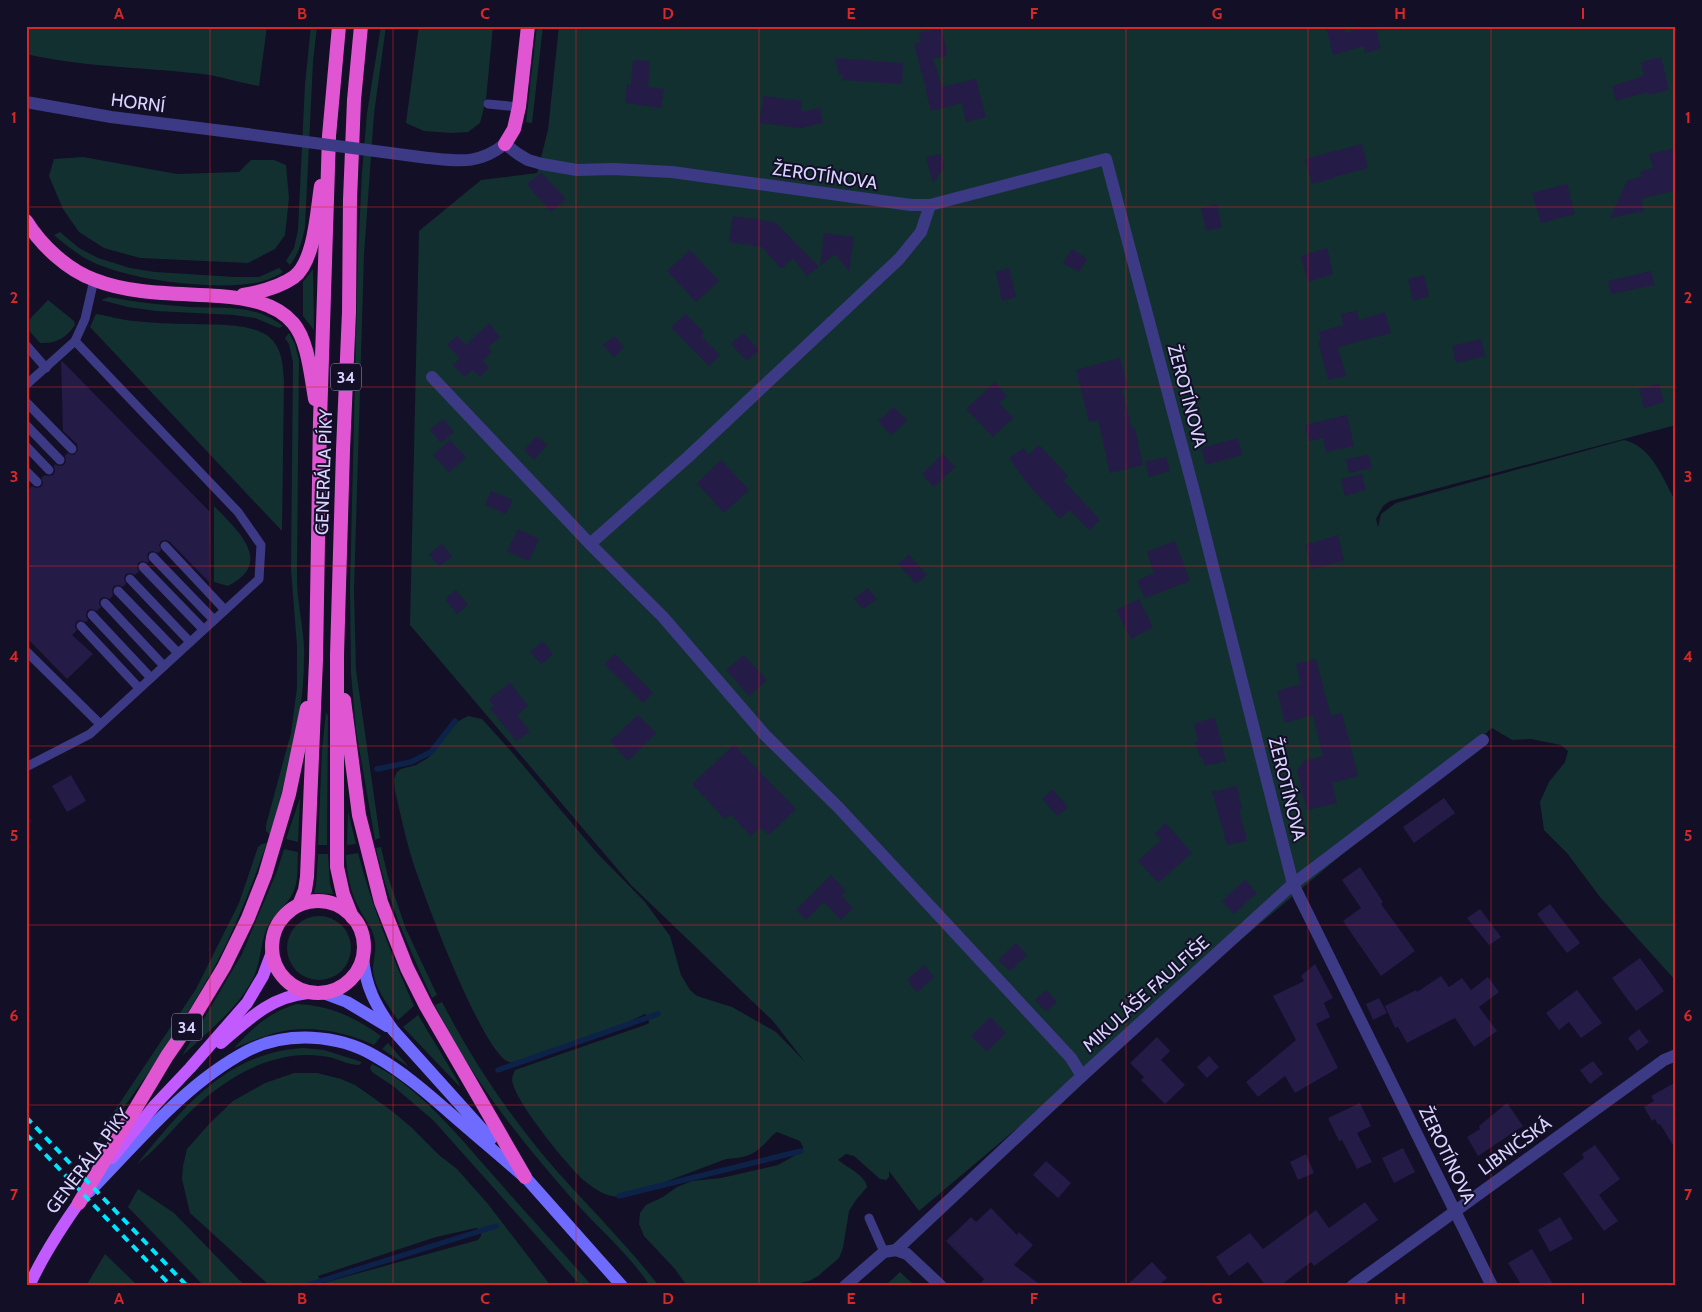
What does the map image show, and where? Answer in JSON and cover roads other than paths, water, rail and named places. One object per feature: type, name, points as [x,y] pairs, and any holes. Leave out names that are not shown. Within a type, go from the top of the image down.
[{"type":"highway","name":"GENERÁLA PÍKY","points":[[299,905],[307,878],[316,660],[320,422],[329,136],[339,26]]},
{"type":"highway","name":"GENERÁLA PÍKY","points":[[352,917],[343,894],[337,867],[337,655],[349,312],[350,200],[354,100],[362,26]]},
{"type":"highway","points":[[505,144],[514,129],[519,107],[528,26]]},
{"type":"highway","points":[[232,297],[260,292],[277,286],[294,277],[302,267],[309,255],[329,136]]},
{"type":"highway","points":[[26,221],[50,251],[75,270],[94,280],[133,290],[232,297],[258,302],[278,311],[292,322],[299,331],[304,345],[320,422]]},
{"type":"highway","points":[[337,655],[359,815],[382,902],[407,968],[426,1006],[525,1177]]},
{"type":"highway","name":"34","points":[[79,1203],[167,1056],[192,1020],[224,967],[248,918],[265,875],[289,794],[316,660]]},
{"type":"highway","points":[[299,905],[314,901],[328,902],[341,908],[352,917]]},
{"type":"highway","name":"34","points":[[299,905],[287,913],[278,924],[272,937],[272,952],[275,966],[283,978],[294,987],[308,993],[323,994],[337,989],[350,981],[358,970],[363,956],[364,942],[360,929],[352,917]]},
{"type":"main road","name":"GENERÁLA PÍKY","points":[[29,1286],[54,1239],[118,1149],[155,1104],[190,1068],[247,1003],[263,976],[272,952]]},
{"type":"main road","points":[[363,956],[364,975],[368,987],[382,1015],[393,1030],[622,1286]]},
{"type":"main road","name":"GENERÁLA PÍKY","points":[[190,1068],[268,1005],[288,996],[308,993]]},
{"type":"main road","points":[[323,994],[363,1010],[393,1030]]},
{"type":"main road","points":[[79,1203],[165,1114],[201,1083],[248,1050],[292,1038],[314,1038],[342,1042],[373,1054],[406,1075],[525,1177]]},
{"type":"street","name":"HORNÍ","points":[[26,102],[111,117],[428,158],[469,160],[483,158],[505,144]]},
{"type":"street","name":"ŽEROTÍNOVA","points":[[505,144],[528,160],[577,170],[613,169],[672,172],[910,205],[930,205],[1106,159],[1293,884],[1492,1286]]},
{"type":"street","points":[[590,544],[688,458],[899,259],[921,232],[930,205]]},
{"type":"street","points":[[432,377],[590,544],[663,617],[764,734],[839,808],[1071,1058],[1082,1076]]},
{"type":"street","name":"MIKULÁŠE FAULFIŠE","points":[[845,1286],[890,1251],[1293,884],[1484,740]]},
{"type":"street","name":"LIBNIČSKÁ","points":[[1352,1286],[1664,1060],[1676,1055]]},
{"type":"street","points":[[890,1251],[907,1254],[941,1286]]},
{"type":"lane","points":[[488,104],[519,107]]},
{"type":"lane","points":[[26,385],[76,341],[85,319],[94,280]]},
{"type":"lane","points":[[26,767],[90,734],[259,579],[261,545],[238,512],[76,341]]},
{"type":"lane","points":[[26,346],[46,368]]},
{"type":"lane","points":[[26,402],[72,449]]},
{"type":"lane","points":[[26,425],[60,460]]},
{"type":"lane","points":[[26,446],[49,470]]},
{"type":"lane","points":[[26,471],[37,482]]},
{"type":"lane","points":[[165,546],[224,610]]},
{"type":"lane","points":[[153,557],[214,620]]},
{"type":"lane","points":[[143,568],[203,630]]},
{"type":"lane","points":[[130,580],[190,642]]},
{"type":"lane","points":[[118,591],[178,653]]},
{"type":"lane","points":[[104,604],[164,666]]},
{"type":"lane","points":[[92,615],[150,678]]},
{"type":"lane","points":[[81,626],[139,688]]},
{"type":"lane","points":[[26,651],[100,724]]},
{"type":"lane","points":[[869,1218],[890,1251]]},
{"type":"waterway","points":[[377,769],[411,762],[431,752],[455,721]]},
{"type":"waterway","points":[[498,1070],[658,1014]]},
{"type":"waterway","points":[[619,1196],[801,1151]]},
{"type":"waterway","points":[[305,1286],[496,1226]]},
{"type":"railway","points":[[26,1117],[187,1286]]},
{"type":"railway","points":[[26,1134],[171,1286]]}]
